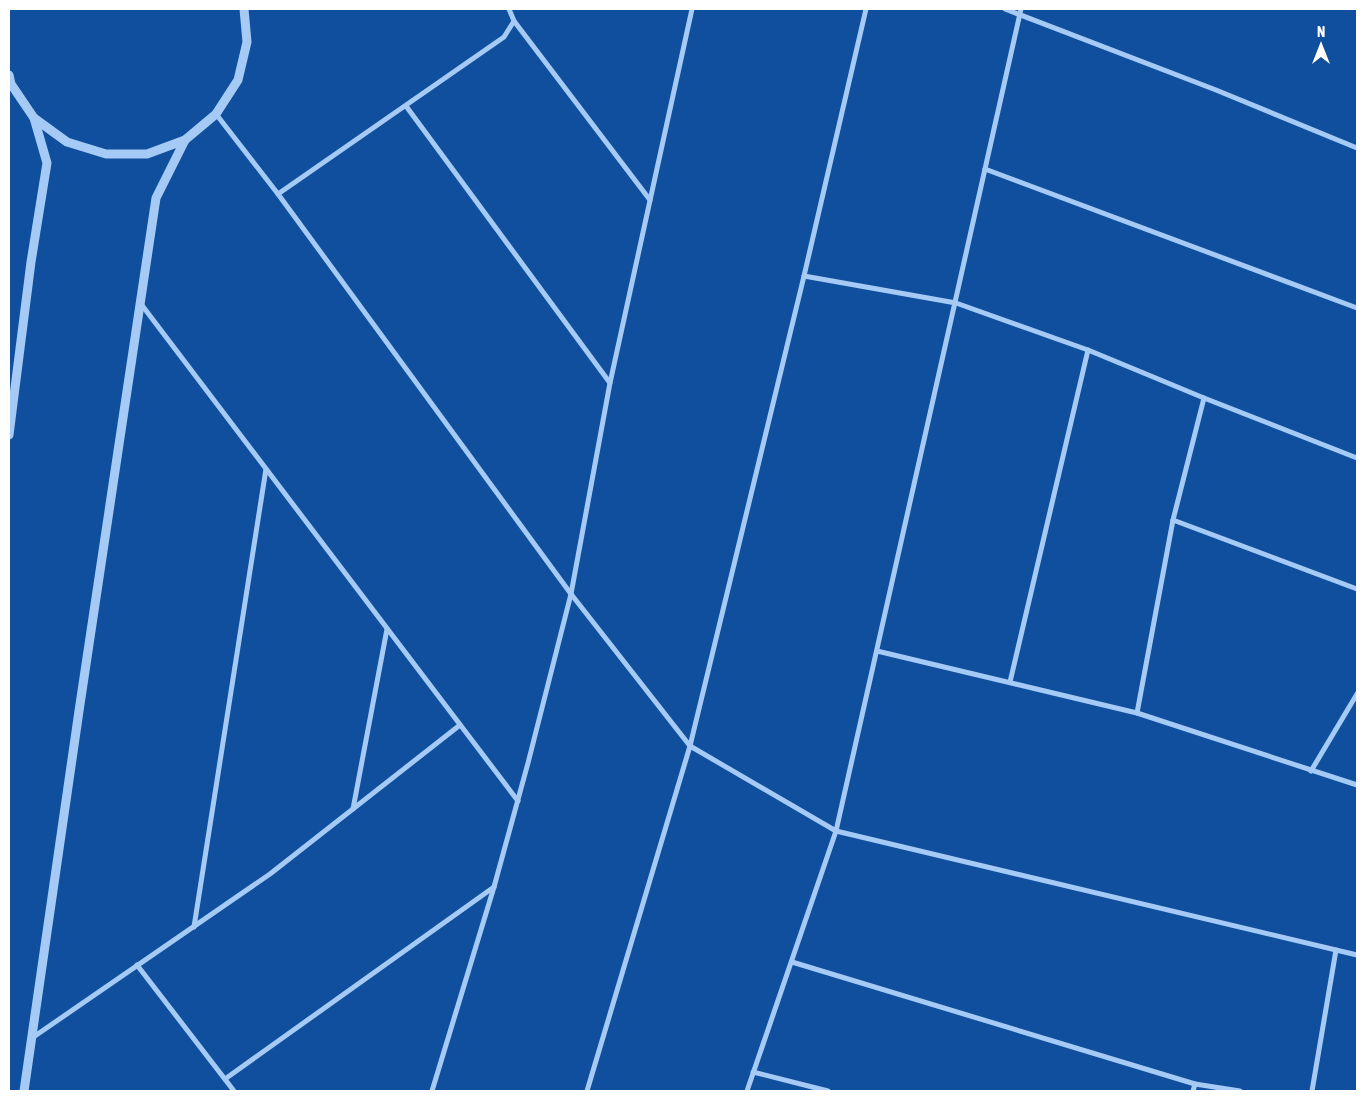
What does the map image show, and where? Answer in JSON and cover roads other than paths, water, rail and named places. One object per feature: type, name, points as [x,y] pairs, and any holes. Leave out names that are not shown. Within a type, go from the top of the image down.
[{"type":"street","points":[[34,118],[67,142],[106,154],[147,154],[185,140],[216,114],[238,80],[247,42],[244,9]]},
{"type":"street","points":[[509,9],[514,21],[650,200]]},
{"type":"street","points":[[432,1091],[518,802],[571,594],[610,383],[692,9]]},
{"type":"street","points":[[587,1091],[690,746],[804,276],[866,9]]},
{"type":"street","points":[[1005,9],[1020,12],[1357,148]]},
{"type":"street","points":[[747,1091],[836,831],[1020,12]]},
{"type":"street","points":[[278,194],[504,37],[514,21]]},
{"type":"street","points":[[9,435],[31,262],[47,163],[34,118],[10,82]]},
{"type":"street","points":[[406,106],[610,383]]},
{"type":"street","points":[[216,114],[278,194],[571,594],[690,746],[836,831],[1357,955]]},
{"type":"street","points":[[24,1091],[156,198],[185,140]]},
{"type":"street","points":[[986,169],[1357,308]]},
{"type":"street","points":[[804,276],[956,303],[1088,350],[1357,458]]},
{"type":"street","points":[[140,303],[518,802]]},
{"type":"street","points":[[1010,682],[1088,350]]},
{"type":"street","points":[[1137,713],[1173,520],[1204,398]]},
{"type":"street","points":[[194,927],[266,469]]},
{"type":"street","points":[[1173,520],[1357,589]]},
{"type":"street","points":[[353,809],[387,629]]},
{"type":"street","points":[[877,651],[1137,713],[1357,785]]},
{"type":"street","points":[[1311,771],[1357,694]]},
{"type":"street","points":[[32,1038],[270,874],[460,725]]},
{"type":"street","points":[[225,1080],[494,887]]},
{"type":"street","points":[[1312,1091],[1336,950]]},
{"type":"street","points":[[792,962],[1194,1084],[1240,1091]]},
{"type":"street","points":[[137,965],[234,1091]]},
{"type":"street","points":[[753,1072],[828,1091]]},
{"type":"street","points":[[1193,1091],[1194,1084]]}]
